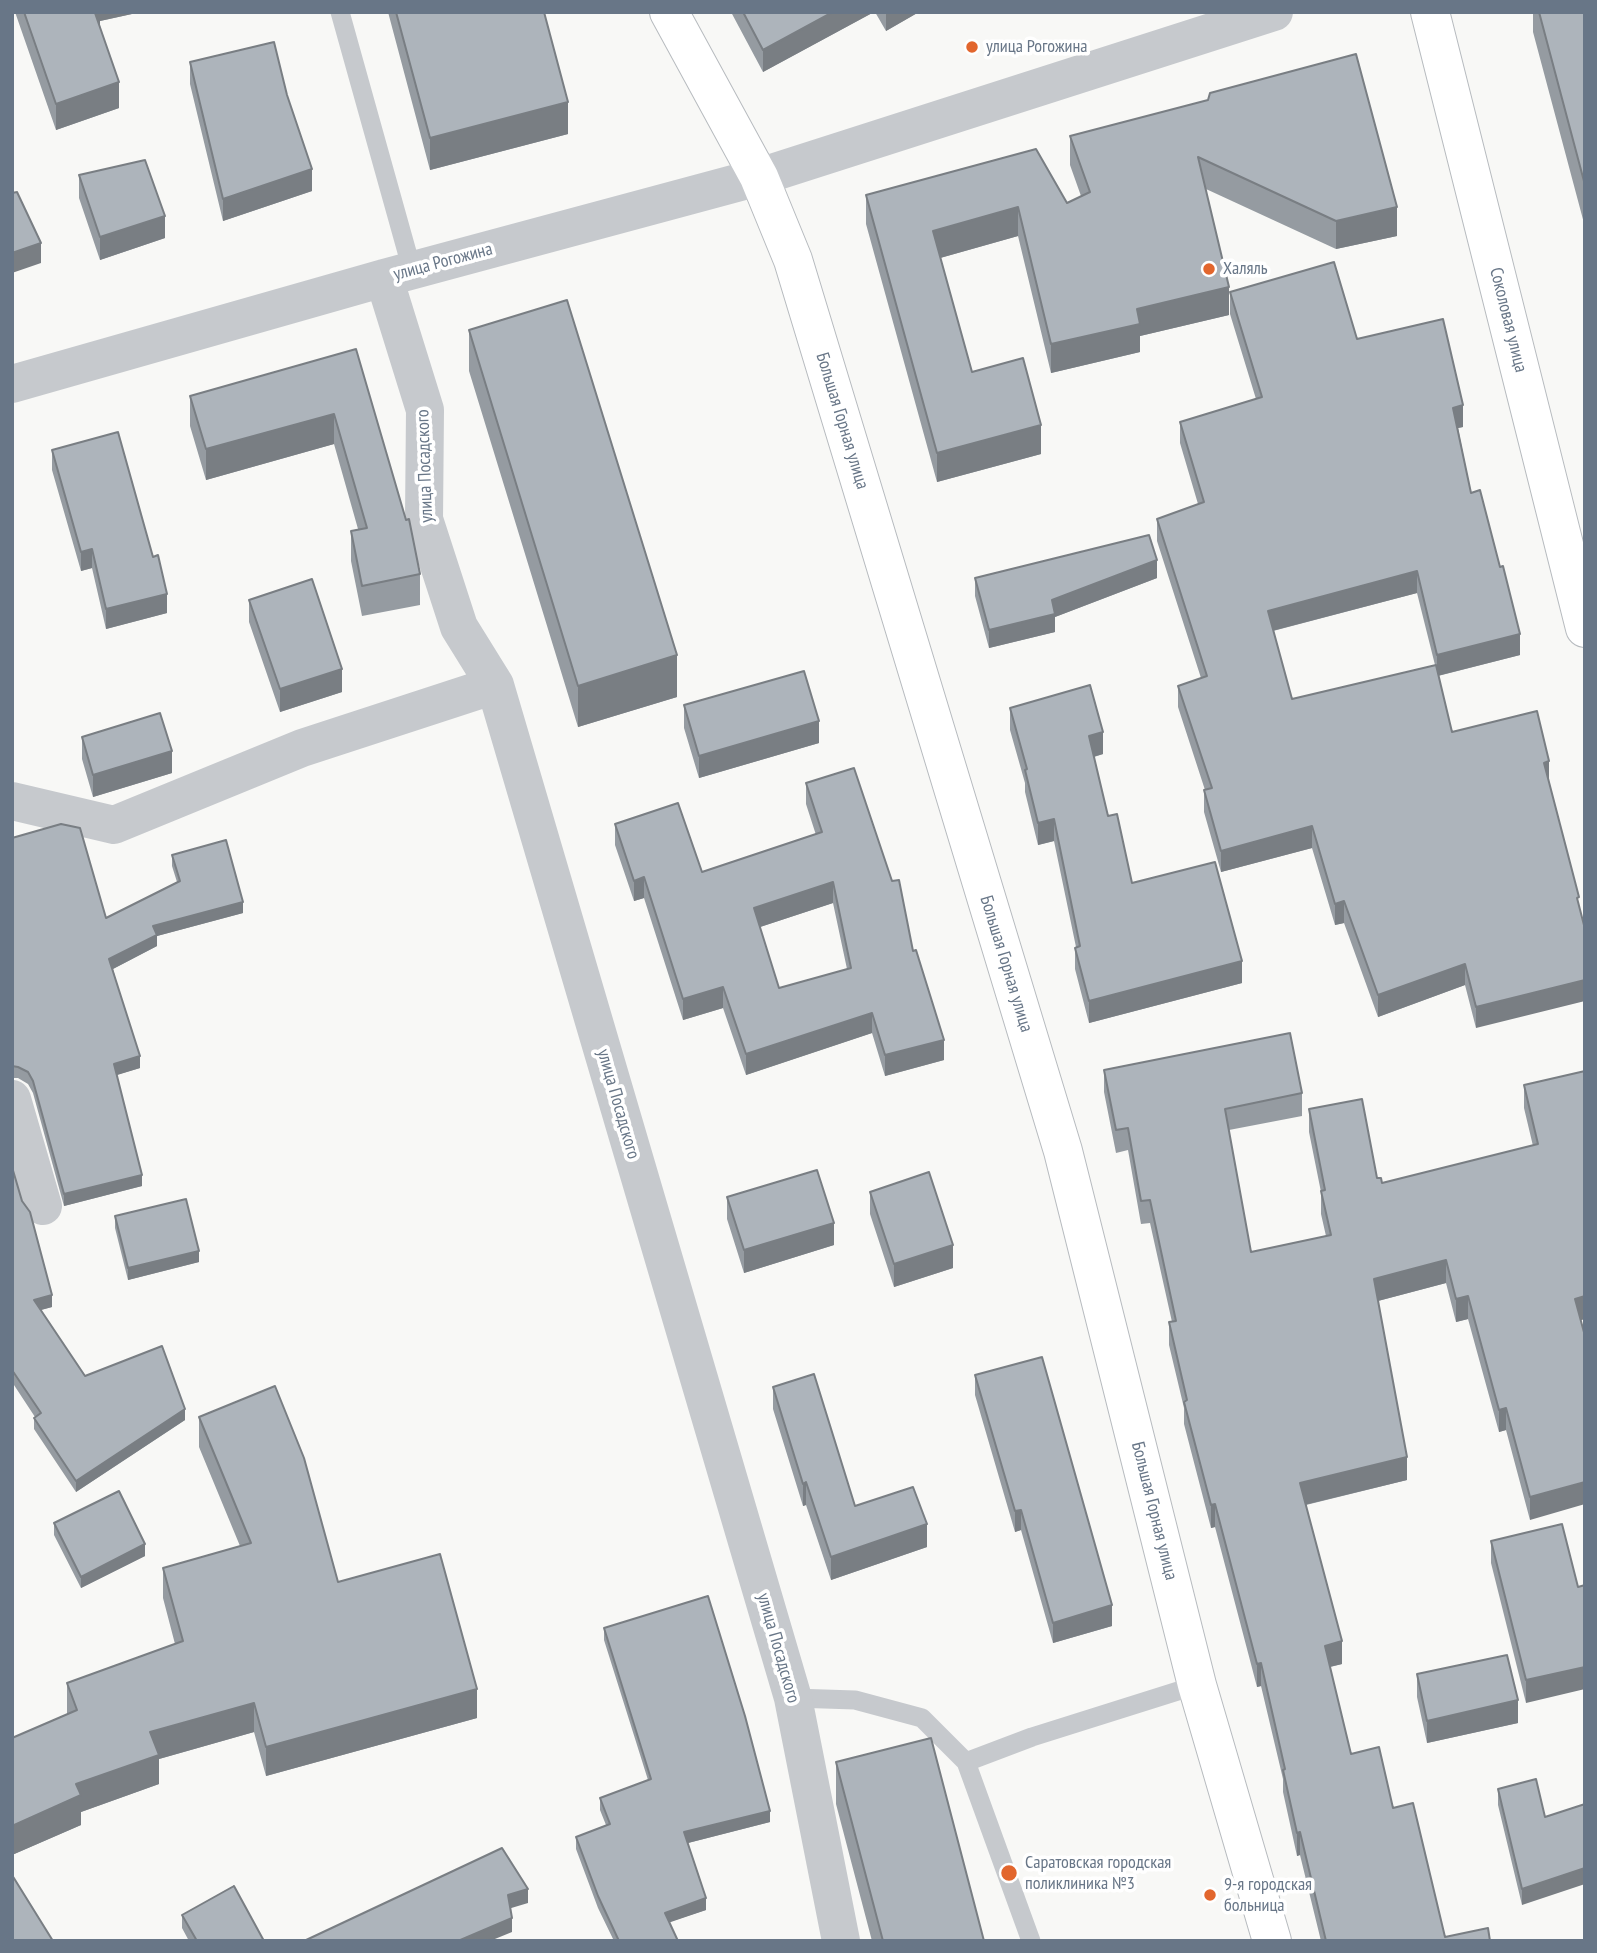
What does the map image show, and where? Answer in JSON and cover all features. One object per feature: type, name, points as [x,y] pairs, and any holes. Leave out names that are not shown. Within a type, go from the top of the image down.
[{"type":"main road","name":"Большая Горная улица","points":[[669,12],[759,177],[793,260],[1063,1151],[1197,1685],[1272,1941]]},
{"type":"main road","name":"Соколовая улица","points":[[1430,12],[1585,628]]},
{"type":"street","name":"улица Рогожина","points":[[12,384],[398,274],[759,177],[1273,12]]},
{"type":"street","name":"улица Посадского","points":[[398,274],[425,410],[424,519],[459,627],[495,685],[793,1698],[841,1941]]},
{"type":"street","points":[[12,801],[114,825],[302,748],[495,685]]},
{"type":"street","points":[[15,1117],[43,1206]]},
{"type":"lane","points":[[340,12],[398,274]]},
{"type":"lane","points":[[966,1762],[1032,1737],[1197,1685]]},
{"type":"lane","points":[[793,1698],[855,1700],[922,1718],[966,1762],[1031,1941]]},
{"type":"building","points":[[24,12],[98,12],[95,13],[119,82],[56,104]]},
{"type":"building","points":[[396,12],[544,12],[568,102],[430,138]]},
{"type":"building","points":[[743,12],[833,12],[763,50]]},
{"type":"building","points":[[1539,12],[1585,12],[1585,185]]},
{"type":"building","points":[[274,42],[287,95],[312,169],[223,199],[190,62]]},
{"type":"building","points":[[1356,54],[1397,207],[1336,221],[1198,157],[1229,287],[1137,309],[1140,324],[1051,344],[1018,207],[933,231],[972,372],[1023,358],[1041,425],[937,453],[866,195],[1036,149],[1067,203],[1090,192],[1070,136],[1208,100],[1210,93]]},
{"type":"building","points":[[145,160],[165,216],[100,237],[79,175]]},
{"type":"building","points":[[17,192],[41,243],[12,253],[12,193]]},
{"type":"building","points":[[1334,262],[1357,339],[1443,319],[1463,405],[1453,408],[1471,493],[1480,490],[1520,634],[1437,655],[1417,571],[1268,611],[1292,699],[1436,665],[1452,732],[1537,711],[1549,761],[1544,763],[1585,929],[1585,980],[1476,1007],[1465,964],[1378,995],[1344,901],[1335,904],[1312,826],[1221,851],[1204,790],[1212,788],[1178,686],[1207,676],[1157,519],[1204,502],[1180,422],[1262,397],[1230,292]]},
{"type":"building","points":[[567,300],[677,655],[578,686],[469,330]]},
{"type":"building","points":[[356,349],[406,520],[409,519],[420,574],[362,586],[351,531],[367,528],[334,414],[206,449],[190,396]]},
{"type":"building","points":[[118,432],[153,557],[158,555],[167,594],[106,609],[92,549],[81,552],[52,450]]},
{"type":"building","points":[[1149,535],[1157,560],[1052,600],[1055,614],[989,630],[975,578]]},
{"type":"building","points":[[312,579],[342,669],[280,689],[249,600]]},
{"type":"building","points":[[804,671],[819,721],[699,756],[684,705]]},
{"type":"building","points":[[1090,685],[1103,732],[1089,736],[1108,816],[1117,814],[1132,883],[1215,862],[1242,961],[1089,1001],[1075,948],[1080,946],[1054,819],[1038,823],[1010,708]]},
{"type":"building","points":[[160,713],[172,751],[93,775],[82,737]]},
{"type":"building","points":[[854,768],[892,881],[899,880],[913,951],[916,950],[944,1040],[885,1055],[872,1013],[746,1054],[723,987],[683,999],[644,877],[634,881],[615,824],[678,803],[702,872],[822,832],[806,783]],"holes":[[[833,882],[851,968],[779,988],[754,908]]]},
{"type":"building","points":[[61,824],[80,828],[106,918],[180,881],[172,855],[226,840],[243,902],[153,926],[157,935],[109,959],[140,1056],[114,1064],[142,1175],[64,1194],[33,1081],[28,1072],[12,1066],[12,838]]},
{"type":"building","points":[[1290,1033],[1302,1093],[1225,1109],[1251,1252],[1331,1235],[1321,1191],[1325,1190],[1309,1109],[1362,1099],[1377,1178],[1381,1178],[1382,1183],[1538,1144],[1524,1085],[1585,1071],[1585,1296],[1575,1299],[1585,1336],[1585,1482],[1530,1497],[1506,1408],[1499,1410],[1468,1296],[1456,1299],[1446,1260],[1374,1279],[1407,1457],[1300,1483],[1342,1641],[1325,1646],[1351,1754],[1379,1747],[1393,1808],[1413,1803],[1445,1937],[1488,1928],[1490,1941],[1326,1941],[1300,1832],[1297,1833],[1261,1663],[1257,1664],[1215,1504],[1211,1505],[1184,1402],[1187,1400],[1169,1322],[1176,1321],[1150,1200],[1141,1201],[1128,1128],[1116,1130],[1104,1070]]},
{"type":"building","points":[[12,1167],[22,1201],[30,1212],[52,1295],[34,1300],[85,1376],[162,1346],[185,1409],[76,1481],[34,1418],[41,1413],[12,1370]]},
{"type":"building","points":[[817,1170],[834,1223],[744,1250],[727,1197]]},
{"type":"building","points":[[929,1172],[953,1245],[894,1264],[870,1192]]},
{"type":"building","points":[[186,1199],[199,1251],[128,1268],[115,1216]]},
{"type":"building","points":[[1042,1357],[1112,1605],[1053,1623],[1021,1510],[1015,1511],[975,1375]]},
{"type":"building","points":[[814,1374],[855,1506],[913,1487],[927,1524],[831,1557],[806,1482],[803,1484],[773,1387]]},
{"type":"building","points":[[275,1386],[304,1458],[338,1582],[440,1554],[477,1689],[266,1747],[254,1703],[150,1732],[159,1755],[76,1784],[81,1795],[12,1826],[12,1738],[77,1710],[67,1683],[183,1641],[163,1568],[251,1543],[199,1417]]},
{"type":"building","points":[[119,1491],[145,1544],[81,1577],[54,1523]]},
{"type":"building","points":[[1562,1524],[1578,1587],[1585,1585],[1585,1667],[1526,1680],[1491,1541]]},
{"type":"building","points":[[708,1596],[745,1716],[770,1811],[684,1832],[706,1898],[665,1913],[678,1941],[619,1941],[598,1896],[576,1837],[610,1824],[600,1798],[651,1779],[604,1628]]},
{"type":"building","points":[[1507,1655],[1518,1700],[1427,1721],[1417,1674]]},
{"type":"building","points":[[931,1738],[984,1941],[883,1941],[836,1762]]},
{"type":"building","points":[[1536,1779],[1545,1817],[1585,1804],[1585,1868],[1522,1889],[1498,1789]]},
{"type":"building","points":[[502,1848],[528,1889],[508,1895],[512,1918],[458,1941],[304,1941]]},
{"type":"building","points":[[12,1875],[53,1941],[12,1941]]},
{"type":"building","points":[[234,1886],[264,1941],[197,1941],[182,1915]]},
{"type":"place","name":"улица Рогожина","points":[[972,47]]},
{"type":"place","name":"Халяль","points":[[1209,269]]},
{"type":"place","name":"Саратовская городская поликлиника №3","points":[[1009,1873]]},
{"type":"place","name":"9-я городская больница","points":[[1210,1895]]}]
